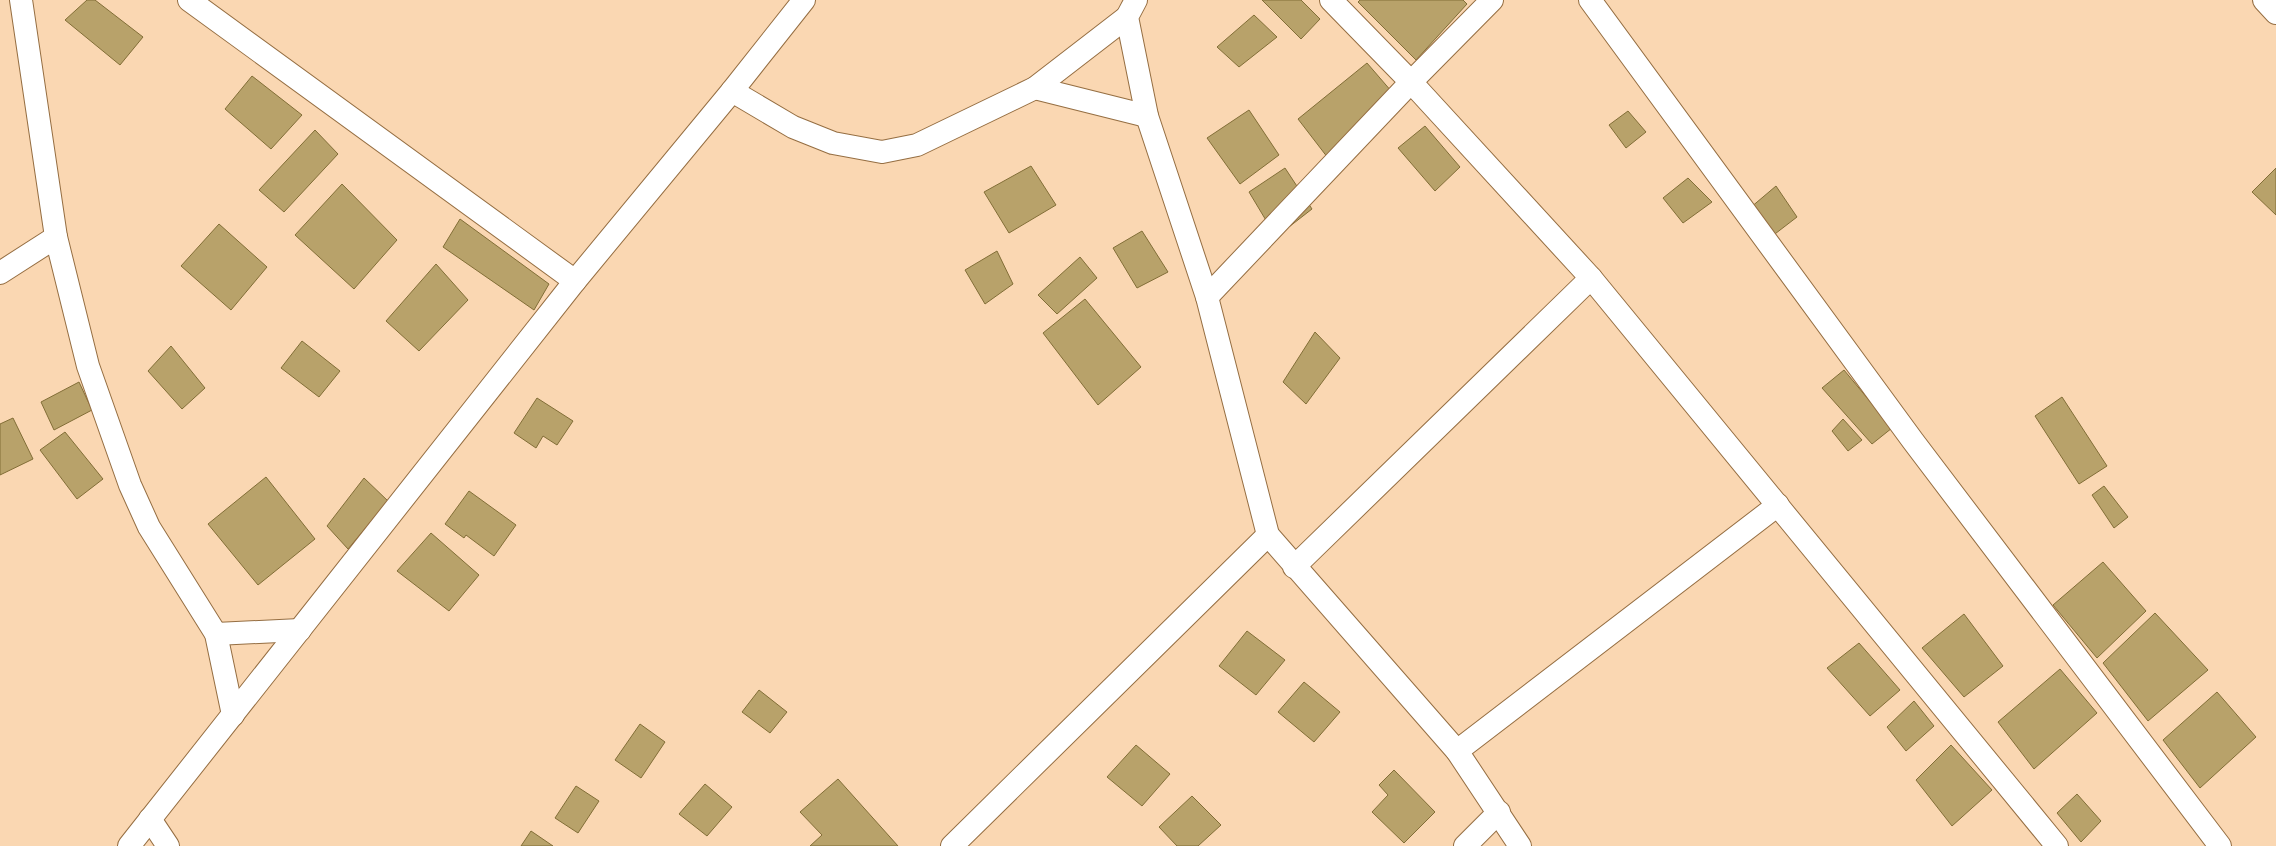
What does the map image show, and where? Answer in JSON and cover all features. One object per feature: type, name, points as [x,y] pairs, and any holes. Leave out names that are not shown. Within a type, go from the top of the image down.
[{"type":"street","points":[[21,0],[56,237],[88,366],[130,485],[149,527],[216,634],[233,714]]},
{"type":"street","points":[[189,0],[575,281]]},
{"type":"street","points":[[129,846],[575,281],[732,91],[804,0]]},
{"type":"street","points":[[1331,0],[1411,82],[1591,278],[2057,846]]},
{"type":"street","points":[[1207,297],[1411,82],[1492,0]]},
{"type":"street","points":[[1590,0],[1913,441],[2220,846]]},
{"type":"street","points":[[2264,0],[2276,13]]},
{"type":"street","points":[[732,91],[793,127],[833,143],[882,152],[917,145],[1035,88],[1132,9]]},
{"type":"street","points":[[1132,9],[1147,116],[1207,297],[1268,535],[1294,567],[1457,751],[1499,812],[1520,846]]},
{"type":"street","points":[[1035,88],[1147,116]]},
{"type":"street","points":[[0,273],[56,237]]},
{"type":"street","points":[[1294,567],[1591,278]]},
{"type":"street","points":[[1457,751],[1778,505]]},
{"type":"street","points":[[952,846],[1268,535]]},
{"type":"street","points":[[216,634],[300,630]]},
{"type":"street","points":[[1465,846],[1499,812]]},
{"type":"street","points":[[150,819],[168,846]]},
{"type":"building","points":[[87,0],[95,0],[143,37],[120,65],[65,20]]},
{"type":"building","points":[[1262,0],[1301,0],[1320,19],[1301,39]]},
{"type":"building","points":[[1360,0],[1463,0],[1467,4],[1416,60],[1358,2]]},
{"type":"building","points":[[1254,15],[1277,37],[1239,67],[1217,47]]},
{"type":"building","points":[[1367,63],[1392,92],[1328,158],[1298,119]]},
{"type":"building","points":[[252,76],[302,115],[271,149],[225,109]]},
{"type":"building","points":[[1249,110],[1279,155],[1240,184],[1207,138]]},
{"type":"building","points":[[1628,111],[1646,132],[1626,148],[1609,125]]},
{"type":"building","points":[[1425,126],[1460,167],[1435,191],[1398,148]]},
{"type":"building","points":[[315,130],[338,154],[284,212],[259,190]]},
{"type":"building","points":[[1031,166],[1056,205],[1009,233],[984,192]]},
{"type":"building","points":[[1285,168],[1312,209],[1276,237],[1249,192]]},
{"type":"building","points":[[2276,168],[2276,215],[2252,192]]},
{"type":"building","points":[[1688,178],[1712,202],[1683,223],[1663,198]]},
{"type":"building","points":[[342,184],[397,240],[354,289],[295,235]]},
{"type":"building","points":[[1776,186],[1797,217],[1771,237],[1750,208]]},
{"type":"building","points":[[460,219],[549,284],[534,310],[443,247]]},
{"type":"building","points":[[219,224],[267,267],[231,310],[181,266]]},
{"type":"building","points":[[1142,231],[1168,272],[1137,288],[1113,248]]},
{"type":"building","points":[[997,251],[1013,284],[985,304],[965,270]]},
{"type":"building","points":[[1080,257],[1097,278],[1057,314],[1038,295]]},
{"type":"building","points":[[436,264],[468,300],[419,351],[386,321]]},
{"type":"building","points":[[1085,299],[1141,367],[1098,405],[1043,333]]},
{"type":"building","points":[[1315,332],[1340,358],[1306,404],[1283,382]]},
{"type":"building","points":[[302,341],[340,371],[319,397],[281,368]]},
{"type":"building","points":[[171,346],[205,388],[182,409],[148,371]]},
{"type":"building","points":[[1844,370],[1892,428],[1872,444],[1822,388]]},
{"type":"building","points":[[79,382],[92,410],[54,430],[41,402]]},
{"type":"building","points":[[2062,397],[2107,466],[2079,484],[2035,416]]},
{"type":"building","points":[[537,398],[573,421],[557,445],[543,436],[536,448],[514,433]]},
{"type":"building","points":[[13,418],[33,459],[0,475],[0,424]]},
{"type":"building","points":[[1843,419],[1862,440],[1848,451],[1832,431]]},
{"type":"building","points":[[65,432],[103,479],[77,499],[40,450]]},
{"type":"building","points":[[266,477],[315,539],[258,585],[208,524]]},
{"type":"building","points":[[364,478],[388,501],[348,549],[327,526]]},
{"type":"building","points":[[2104,486],[2128,517],[2114,528],[2092,495]]},
{"type":"building","points":[[469,491],[516,525],[494,556],[466,535],[464,538],[445,524]]},
{"type":"building","points":[[431,533],[479,575],[449,611],[397,571]]},
{"type":"building","points":[[2103,562],[2146,611],[2097,658],[2053,605]]},
{"type":"building","points":[[2155,613],[2208,670],[2148,721],[2103,663]]},
{"type":"building","points":[[1964,614],[2003,666],[1964,697],[1922,648]]},
{"type":"building","points":[[1247,631],[1285,660],[1256,695],[1219,666]]},
{"type":"building","points":[[1859,643],[1900,690],[1870,716],[1827,668]]},
{"type":"building","points":[[2060,669],[2097,713],[2034,769],[1998,722]]},
{"type":"building","points":[[1304,682],[1340,712],[1314,742],[1278,712]]},
{"type":"building","points":[[759,690],[787,712],[770,733],[742,712]]},
{"type":"building","points":[[2217,692],[2256,737],[2200,788],[2163,740]]},
{"type":"building","points":[[1914,701],[1934,726],[1906,751],[1887,727]]},
{"type":"building","points":[[640,724],[665,742],[641,778],[615,760]]},
{"type":"building","points":[[1136,745],[1170,774],[1142,806],[1107,777]]},
{"type":"building","points":[[1951,745],[1992,790],[1952,826],[1916,780]]},
{"type":"building","points":[[1394,770],[1435,812],[1404,843],[1372,812],[1388,795],[1379,785]]},
{"type":"building","points":[[838,779],[898,846],[810,846],[822,835],[800,812]]},
{"type":"building","points":[[705,784],[732,807],[707,836],[679,814]]},
{"type":"building","points":[[576,786],[599,801],[578,833],[555,818]]},
{"type":"building","points":[[2077,794],[2101,821],[2081,842],[2057,813]]},
{"type":"building","points":[[1192,796],[1221,825],[1198,846],[1177,846],[1159,827]]},
{"type":"building","points":[[531,831],[553,846],[521,846]]}]
